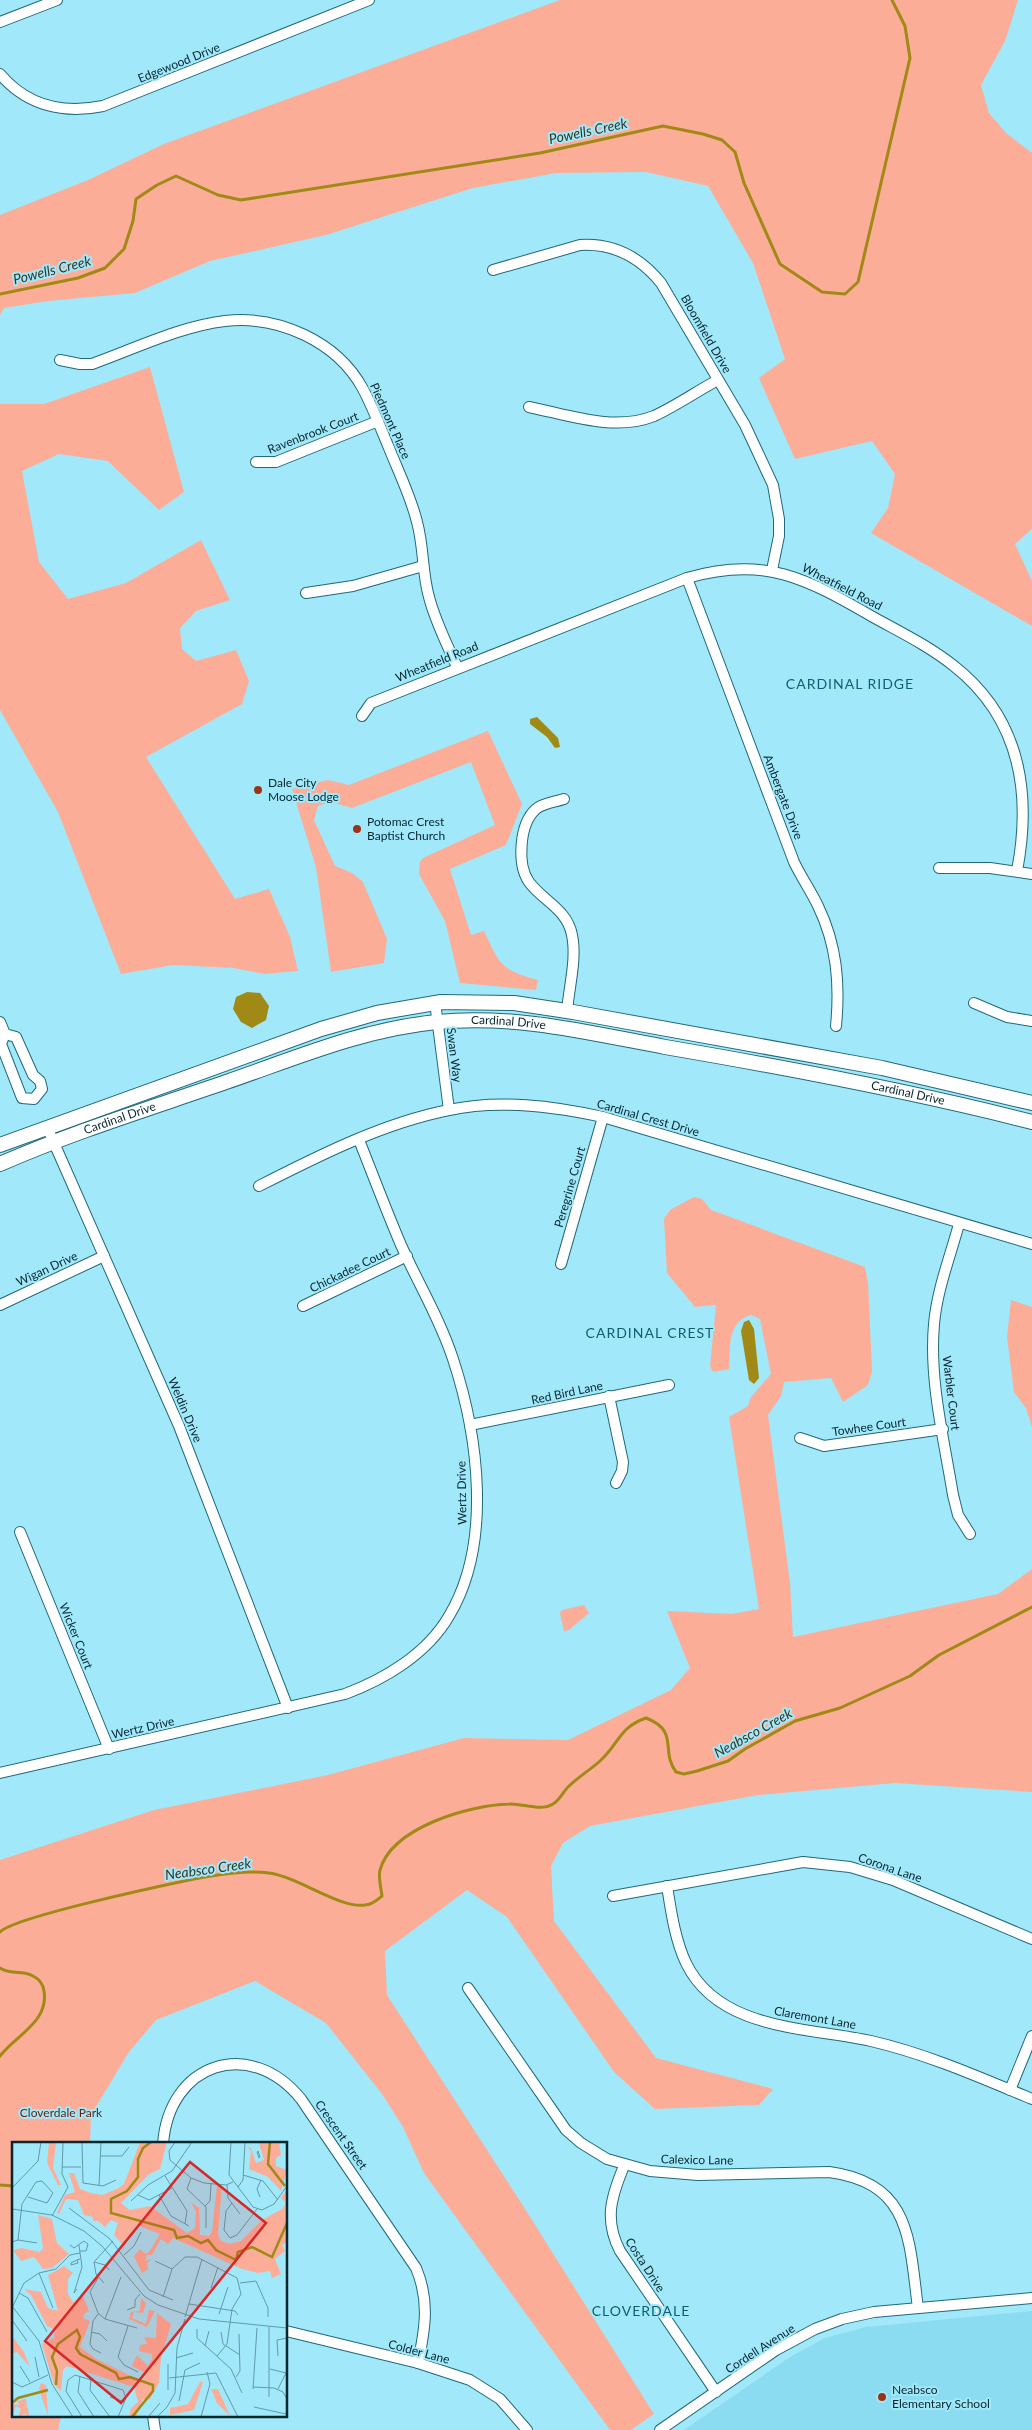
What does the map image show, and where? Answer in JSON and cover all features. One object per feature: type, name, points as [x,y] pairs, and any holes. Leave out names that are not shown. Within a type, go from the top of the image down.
[{"type":"main road","name":"Cardinal Drive","points":[[0,1146],[47,1127],[336,1024],[377,1013],[435,1002],[514,1003],[566,1011],[882,1068],[1032,1103]]},
{"type":"main road","name":"Cardinal Drive","points":[[0,1164],[54,1143],[348,1039],[383,1029],[438,1022],[486,1020],[542,1025],[843,1078],[948,1100],[1032,1122]]},
{"type":"street","points":[[0,22],[57,0]]},
{"type":"street","name":"Edgewood Drive","points":[[0,74],[20,94],[41,103],[71,110],[94,108],[119,101],[369,0]]},
{"type":"street","name":"Bloomfield Drive","points":[[493,270],[580,245],[605,246],[632,256],[652,272],[661,283],[745,425],[773,485],[779,519],[779,536],[772,570]]},
{"type":"street","name":"Piedmont Place","points":[[60,360],[92,364],[209,323],[227,321],[267,322],[298,332],[331,351],[354,375],[363,389],[412,502],[418,524],[429,600],[457,667]]},
{"type":"street","points":[[529,407],[598,421],[627,422],[655,415],[718,380]]},
{"type":"street","name":"Ravenbrook Court","points":[[256,462],[276,462],[378,421]]},
{"type":"street","points":[[306,593],[353,586],[423,566]]},
{"type":"street","name":"Wheatfield Road","points":[[362,716],[371,703],[457,667],[687,578],[733,569],[772,570],[787,573],[830,592],[938,654],[955,666],[986,698],[1006,732],[1014,752],[1024,791],[1024,830],[1017,871]]},
{"type":"street","name":"Ambergate Drive","points":[[687,578],[794,862],[817,905],[832,942],[839,990],[836,1026]]},
{"type":"street","points":[[564,799],[540,806],[531,816],[523,837],[523,868],[536,890],[562,913],[572,934],[573,951],[566,1011]]},
{"type":"street","points":[[938,868],[990,868],[1032,874]]},
{"type":"street","name":"Swan Way","points":[[435,1002],[449,1110]]},
{"type":"street","points":[[974,1003],[1007,1017],[1032,1021]]},
{"type":"street","points":[[0,1022],[5,1034],[1,1044],[17,1081],[18,1091],[22,1098],[34,1100],[42,1089],[40,1081],[33,1074],[16,1037],[5,1034]]},
{"type":"street","name":"Cardinal Crest Drive","points":[[259,1186],[358,1140],[419,1118],[449,1110],[517,1105],[546,1107],[603,1117],[959,1224],[1032,1244]]},
{"type":"street","name":"Peregrine Court","points":[[561,1264],[603,1117]]},
{"type":"street","name":"Weldin Drive","points":[[47,1127],[179,1426],[288,1708]]},
{"type":"street","name":"Wertz Drive","points":[[0,1773],[345,1694],[381,1678],[417,1653],[449,1617],[462,1586],[474,1540],[477,1492],[470,1426],[452,1357],[358,1140]]},
{"type":"street","name":"Warbler Court","points":[[959,1224],[938,1298],[934,1324],[934,1370],[958,1515],[963,1526],[970,1534]]},
{"type":"street","name":"Wigan Drive","points":[[0,1305],[104,1256]]},
{"type":"street","name":"Chickadee Court","points":[[304,1306],[407,1256]]},
{"type":"street","name":"Red Bird Lane","points":[[470,1426],[669,1384]]},
{"type":"street","points":[[609,1396],[623,1462],[622,1471],[616,1483]]},
{"type":"street","name":"Towhee Court","points":[[800,1438],[824,1446],[943,1429]]},
{"type":"street","name":"Wicker Court","points":[[20,1532],[109,1749]]},
{"type":"street","name":"Corona Lane","points":[[613,1896],[788,1863],[831,1864],[871,1872],[893,1880],[1032,1939]]},
{"type":"street","name":"Claremont Lane","points":[[667,1886],[680,1949],[686,1964],[710,1993],[734,2010],[766,2022],[871,2041],[906,2050],[939,2061],[1032,2099]]},
{"type":"street","name":"Calexico Lane","points":[[468,1988],[566,2130],[592,2151],[624,2166],[650,2171],[698,2175],[829,2172],[865,2183],[890,2201],[904,2222],[908,2234],[918,2308]]},
{"type":"street","points":[[1010,2090],[1032,2036]]},
{"type":"street","name":"Crescent Street","points":[[164,2142],[169,2113],[178,2096],[193,2079],[204,2072],[226,2064],[239,2064],[262,2068],[283,2080],[301,2099],[416,2268],[424,2289],[427,2311],[418,2363]]},
{"type":"street","name":"Costa Drive","points":[[624,2166],[611,2202],[609,2214],[613,2238],[716,2392]]},
{"type":"street","name":"Cordell Avenue","points":[[660,2430],[776,2350],[815,2329],[842,2319],[874,2312],[1032,2298]]},
{"type":"street","name":"Colder Lane","points":[[288,2330],[418,2363],[454,2374],[482,2386],[507,2406],[527,2430]]},
{"type":"shaded area","points":[[537,717],[558,738],[560,747],[555,748],[547,737],[530,724],[530,719]]},
{"type":"shaded area","points":[[247,992],[260,993],[269,1006],[266,1020],[252,1028],[241,1022],[233,1009],[236,997]]},
{"type":"shaded area","points":[[749,1320],[754,1329],[759,1378],[754,1384],[749,1380],[741,1331],[744,1322]]},
{"type":"shaded area","name":"Neabsco Elementary School","points":[[1032,2311],[1032,2430],[684,2430],[790,2357],[825,2338],[866,2327]]},
{"type":"green space","points":[[560,0],[1018,0],[1005,41],[981,85],[989,113],[1006,133],[1032,153],[1032,529],[1015,544],[1032,581],[1032,626],[871,533],[888,508],[895,474],[872,441],[795,459],[759,378],[785,359],[753,263],[708,186],[646,172],[556,173],[473,188],[326,235],[210,261],[135,293],[48,301],[4,308],[0,315],[0,215],[88,180],[164,144]]},
{"type":"green space","points":[[150,367],[184,492],[159,510],[108,461],[59,454],[22,471],[39,562],[68,599],[126,583],[201,540],[230,600],[196,611],[180,628],[182,649],[196,661],[236,650],[249,681],[242,704],[146,757],[235,899],[269,889],[290,937],[298,971],[265,974],[233,968],[173,965],[121,974],[58,812],[0,710],[0,404],[44,404]]},
{"type":"green space","points":[[488,731],[522,804],[506,845],[450,869],[471,935],[484,931],[498,958],[508,969],[538,980],[536,990],[460,983],[445,921],[419,874],[420,862],[423,858],[495,825],[471,762],[352,808],[331,802],[318,806],[314,820],[335,866],[352,873],[363,882],[387,939],[384,963],[331,972],[316,867],[292,789],[328,780],[349,785]]},
{"type":"green space","name":"Cloverdale Park","points":[[694,1197],[702,1199],[711,1210],[865,1267],[868,1282],[872,1371],[868,1385],[843,1402],[831,1378],[784,1382],[781,1396],[768,1415],[790,1583],[793,1637],[998,1594],[1032,1569],[1032,1792],[895,1783],[758,1795],[590,1826],[563,1843],[551,1866],[554,1921],[656,2058],[773,2089],[759,2105],[655,2109],[614,2072],[507,1917],[467,1890],[385,1951],[387,1995],[654,2414],[631,2430],[610,2430],[424,2173],[403,2127],[382,2094],[326,2023],[255,1981],[156,2020],[129,2052],[91,2115],[90,2142],[12,2142],[12,2418],[61,2418],[58,2430],[0,2430],[0,1860],[154,1810],[328,1775],[464,1738],[568,1740],[671,1690],[690,1668],[667,1611],[732,1614],[759,1609],[729,1417],[748,1406],[751,1397],[771,1374],[760,1319],[751,1315],[737,1323],[731,1337],[729,1369],[713,1372],[710,1366],[716,1305],[695,1307],[667,1273],[664,1219],[670,1210]]},
{"type":"green space","points":[[1011,1300],[1032,1307],[1032,1427],[1026,1408],[1014,1392],[1007,1337]]},
{"type":"green space","points":[[584,1605],[589,1613],[569,1630],[564,1631],[560,1613],[562,1610]]},
{"type":"waterway","name":"Powells Creek","points":[[0,294],[78,278],[105,268],[124,249],[133,221],[136,199],[157,185],[176,176],[218,195],[241,200],[540,153],[663,126],[722,140],[735,152],[744,183],[780,264],[822,292],[845,294],[858,282],[910,58],[905,26],[892,0]]},
{"type":"waterway","name":"Neabsco Creek","points":[[0,1932],[32,1918],[91,1902],[194,1879],[241,1873],[269,1873],[293,1880],[344,1902],[355,1905],[370,1904],[382,1896],[379,1873],[387,1855],[416,1830],[454,1814],[493,1805],[514,1804],[543,1807],[553,1804],[572,1783],[607,1754],[624,1731],[637,1722],[646,1718],[663,1729],[668,1742],[669,1757],[676,1772],[684,1774],[697,1771],[728,1761],[745,1749],[795,1721],[840,1708],[910,1676],[939,1655],[1032,1607]]},
{"type":"waterway","name":"Neabsco Creek","points":[[0,1968],[9,1972],[29,1974],[42,1984],[44,1991],[44,2002],[36,2020],[0,2056]]},
{"type":"waterway","points":[[0,2185],[12,2186]]},
{"type":"place","name":"Dale City Moose Lodge","points":[[258,790]]},
{"type":"place","name":"Potomac Crest Baptist Church","points":[[357,829]]},
{"type":"place","name":"Neabsco Elementary School","points":[[882,2397]]},
{"type":"district","name":"CARDINAL RIDGE","points":[[850,684]]},
{"type":"district","name":"CARDINAL CREST","points":[[650,1333]]},
{"type":"district","name":"CLOVERDALE","points":[[641,2311]]}]
